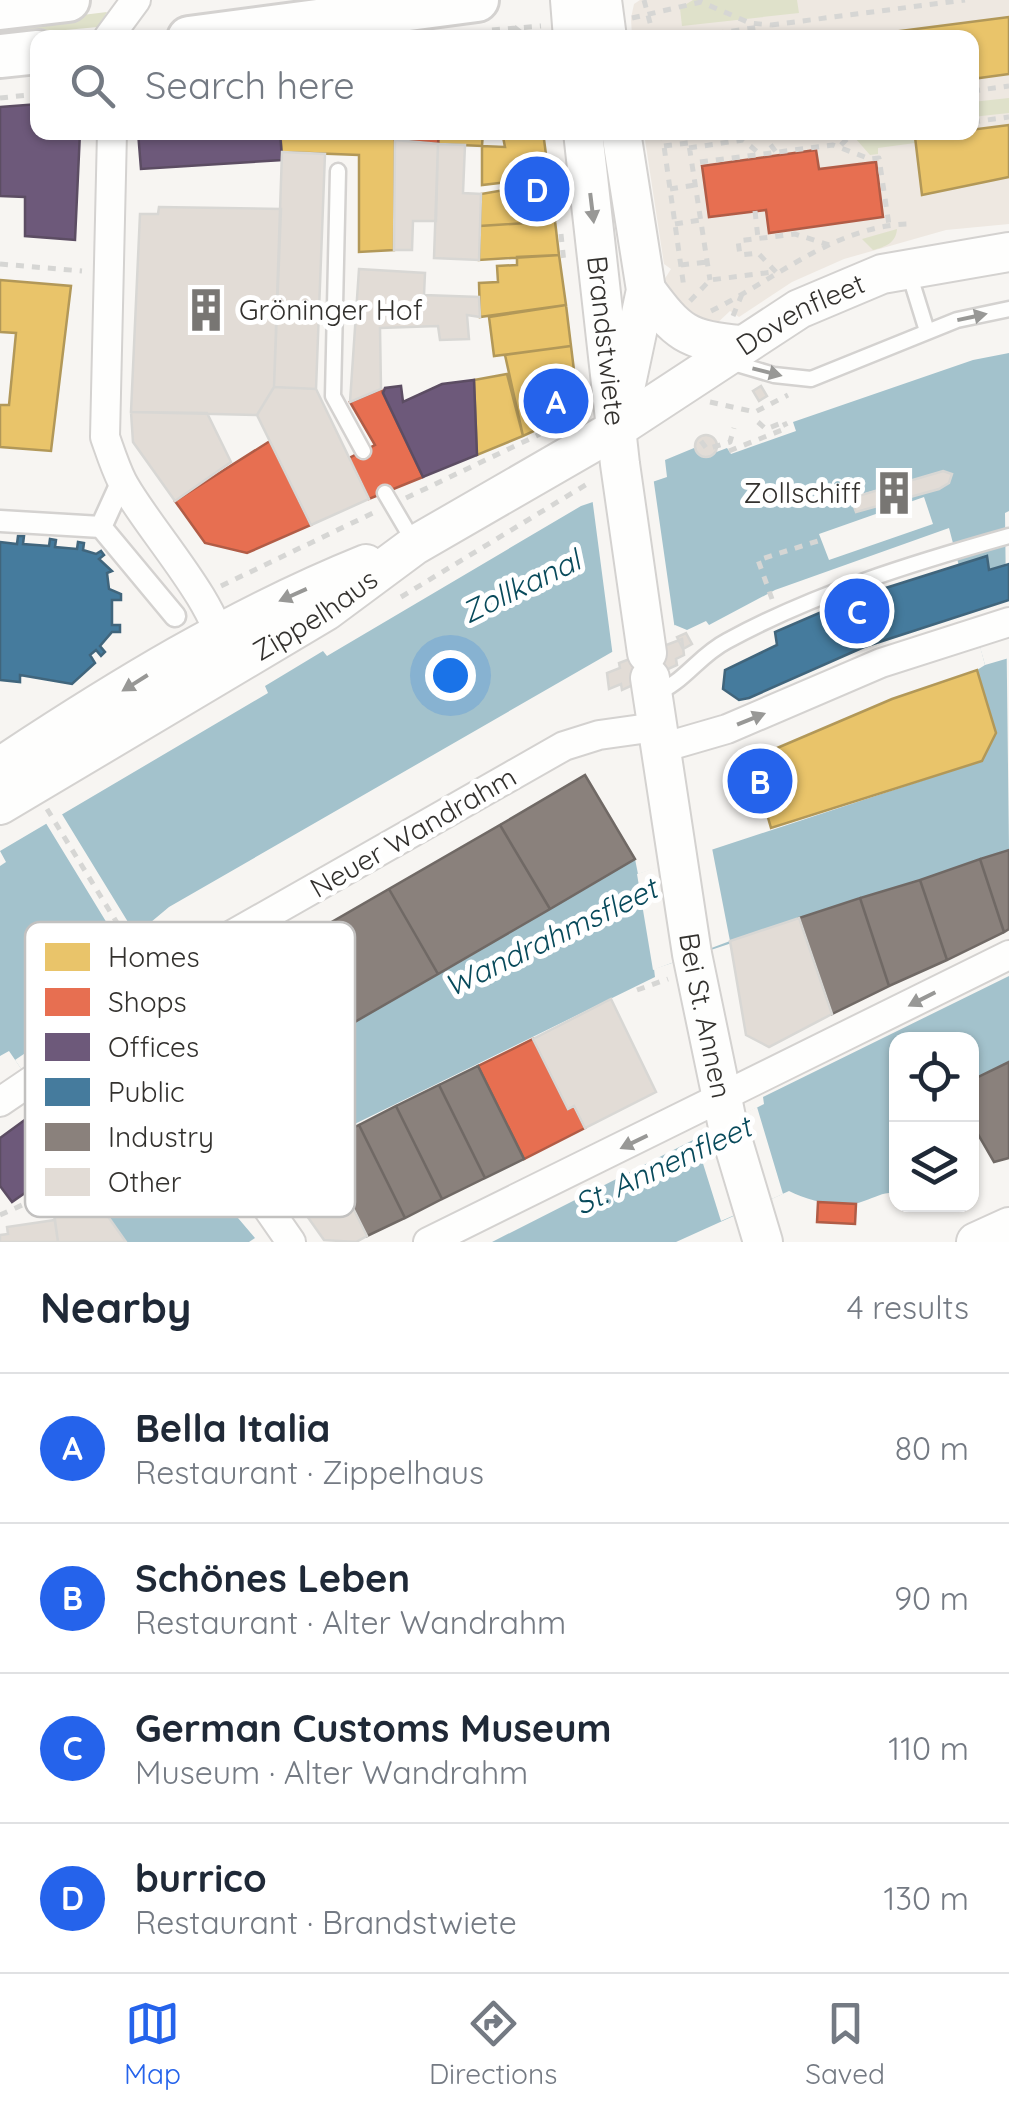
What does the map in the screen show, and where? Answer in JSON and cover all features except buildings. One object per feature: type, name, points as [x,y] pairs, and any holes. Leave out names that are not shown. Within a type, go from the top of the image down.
[{"type":"main road","points":[[0,8],[68,0]]},
{"type":"main road","points":[[274,30],[477,0]]},
{"type":"main road","points":[[0,56],[30,53]]},
{"type":"main road","name":"Brandstwiete","points":[[584,140],[616,430]]},
{"type":"main road","name":"Brandstwiete","points":[[616,430],[646,290],[622,140]]},
{"type":"main road","name":"Dovenfleet","points":[[616,430],[730,352],[830,294],[908,268],[1009,252]]},
{"type":"main road","points":[[646,290],[679,331],[730,352]]},
{"type":"main road","name":"Bei St. Annen","points":[[616,430],[675,861],[725,1111],[759,1224]]},
{"type":"main road","name":"Zippelhaus","points":[[0,805],[326,611],[415,545],[616,430]]},
{"type":"main road","name":"Zippelhaus","points":[[0,767],[219,633],[308,588],[415,545]]},
{"type":"main road","points":[[976,1242],[1009,1227]]},
{"type":"street","points":[[114,30],[136,0]]},
{"type":"street","points":[[112,140],[105,437],[122,481],[219,633],[221,658],[208,681]]},
{"type":"street","points":[[101,528],[122,481]]},
{"type":"street","points":[[0,520],[101,528],[175,616]]},
{"type":"street","name":"Neuer Wandrahm","points":[[255,922],[564,746],[653,700],[726,729],[859,671],[1009,622]]},
{"type":"street","points":[[428,1242],[725,1111],[1009,955]]},
{"type":"street","points":[[0,1102],[25,1085]]},
{"type":"street","points":[[272,1217],[290,1242]]},
{"type":"lane","points":[[338,171],[333,396],[363,451]]},
{"type":"lane","points":[[908,268],[928,332]]},
{"type":"lane","points":[[730,352],[774,375],[816,377],[928,332],[1009,309]]},
{"type":"lane","points":[[388,498],[415,545]]},
{"type":"lane","points":[[653,700],[678,684],[728,640],[860,582],[1009,536]]},
{"type":"path","points":[[644,0],[653,30]]},
{"type":"path","points":[[738,30],[965,0]]},
{"type":"path","points":[[613,18],[652,16],[679,4],[701,2],[750,23],[771,25]]},
{"type":"path","points":[[518,30],[514,27],[565,21]]},
{"type":"path","points":[[979,89],[1009,86]]},
{"type":"path","points":[[0,98],[30,95]]},
{"type":"path","points":[[979,121],[1009,118]]},
{"type":"path","points":[[663,140],[680,265],[688,302],[699,310],[714,309],[830,246],[889,226],[912,224]]},
{"type":"path","points":[[688,140],[710,280]]},
{"type":"path","points":[[664,146],[743,140],[760,154]]},
{"type":"path","points":[[766,140],[776,152]]},
{"type":"path","points":[[840,145],[845,140]]},
{"type":"path","points":[[718,144],[720,159]]},
{"type":"path","points":[[700,162],[840,145],[870,159],[880,158],[889,226]]},
{"type":"path","points":[[670,189],[695,185]]},
{"type":"path","points":[[755,211],[758,238]]},
{"type":"path","points":[[675,224],[700,220]]},
{"type":"path","points":[[563,226],[566,278]]},
{"type":"path","points":[[776,272],[758,252],[740,255],[738,241],[795,234],[830,246]]},
{"type":"path","points":[[680,265],[707,262]]},
{"type":"path","points":[[0,264],[69,270]]},
{"type":"path","points":[[688,302],[710,280],[776,272]]},
{"type":"path","points":[[668,394],[755,412],[816,377]]},
{"type":"path","points":[[729,450],[788,425],[784,422],[766,428],[758,422]]},
{"type":"path","points":[[198,597],[388,498],[554,427]]},
{"type":"path","points":[[701,442],[707,449],[717,448],[730,442],[734,428]]},
{"type":"path","points":[[770,592],[758,560],[822,540]]},
{"type":"path","points":[[51,815],[117,922]]},
{"type":"path","points":[[637,990],[652,982]]},
{"type":"path","points":[[0,1214],[25,1203]]},
{"type":"shaded area","points":[[640,0],[1009,0],[1009,224],[946,230],[844,259],[792,282],[739,317],[730,311],[713,327],[672,307],[664,280],[671,269],[664,264],[645,140],[979,140],[979,30],[632,30],[634,4]]},
{"type":"green space","points":[[693,0],[797,0],[799,13],[682,26],[680,8]]},
{"type":"green space","points":[[107,12],[98,27],[30,30],[30,33],[0,36],[0,25]]},
{"type":"green space","points":[[1009,98],[1009,113],[979,116],[979,101]]},
{"type":"green space","points":[[857,140],[915,140],[878,148],[878,154],[870,155]]},
{"type":"green space","points":[[897,229],[892,241],[877,249],[873,250],[862,239]]},
{"type":"water","points":[[1009,353],[1009,511],[1005,513],[1009,850],[654,969],[655,977],[355,1124],[355,1021],[635,859],[638,874],[982,761],[996,733],[977,670],[985,665],[949,528],[775,590],[709,625],[706,621],[687,630],[675,625],[612,652],[169,907],[151,922],[25,922],[25,1074],[9,1051],[0,1056],[0,866],[6,862],[0,851],[268,693],[265,686],[323,651],[327,656],[581,506],[667,477],[665,460],[694,448],[706,456],[727,448],[731,454],[796,431],[793,422],[973,360]],"holes":[[[943,471],[952,475],[949,483],[939,489],[855,511],[851,497]]]},
{"type":"water","points":[[1009,976],[1009,1062],[979,1077],[979,1032],[895,1032]]},
{"type":"water","name":"St. Annenfleet","points":[[889,1035],[889,1194],[846,1205],[816,1201],[789,1191],[676,1242],[492,1242],[764,1104],[763,1097]]},
{"type":"water","points":[[108,1217],[237,1217],[255,1238],[249,1242],[126,1242]]},
{"type":"pier","points":[[653,476],[675,630],[613,657],[592,497]]},
{"type":"pier","points":[[924,497],[933,524],[829,560],[819,534]]},
{"type":"pier","points":[[1009,600],[1009,658],[985,665],[970,611]]},
{"type":"pier","points":[[60,811],[128,922],[106,922],[44,820]]},
{"type":"pier","points":[[712,848],[730,941],[653,970],[637,874]]},
{"type":"pier","points":[[25,1053],[25,1075],[15,1060]]},
{"type":"pier","points":[[757,1107],[783,1194],[721,1221],[695,1138]]},
{"type":"pier","points":[[987,1157],[1009,1177],[1009,1242],[967,1242],[934,1212],[979,1212],[979,1161]]},
{"type":"place","name":"burrico","points":[[537,189]]},
{"type":"place","name":"Gröninger Hof","points":[[206,310]]},
{"type":"place","name":"Bella Italia","points":[[556,401]]},
{"type":"place","name":"Zollschiff","points":[[894,493]]},
{"type":"place","name":"German Customs Museum","points":[[857,611]]},
{"type":"place","name":"Schönes Leben","points":[[760,781]]},
{"type":"water label","name":"Zollkanal","points":[[521,587]]},
{"type":"water label","name":"Wandrahmsfleet","points":[[551,938]]}]
